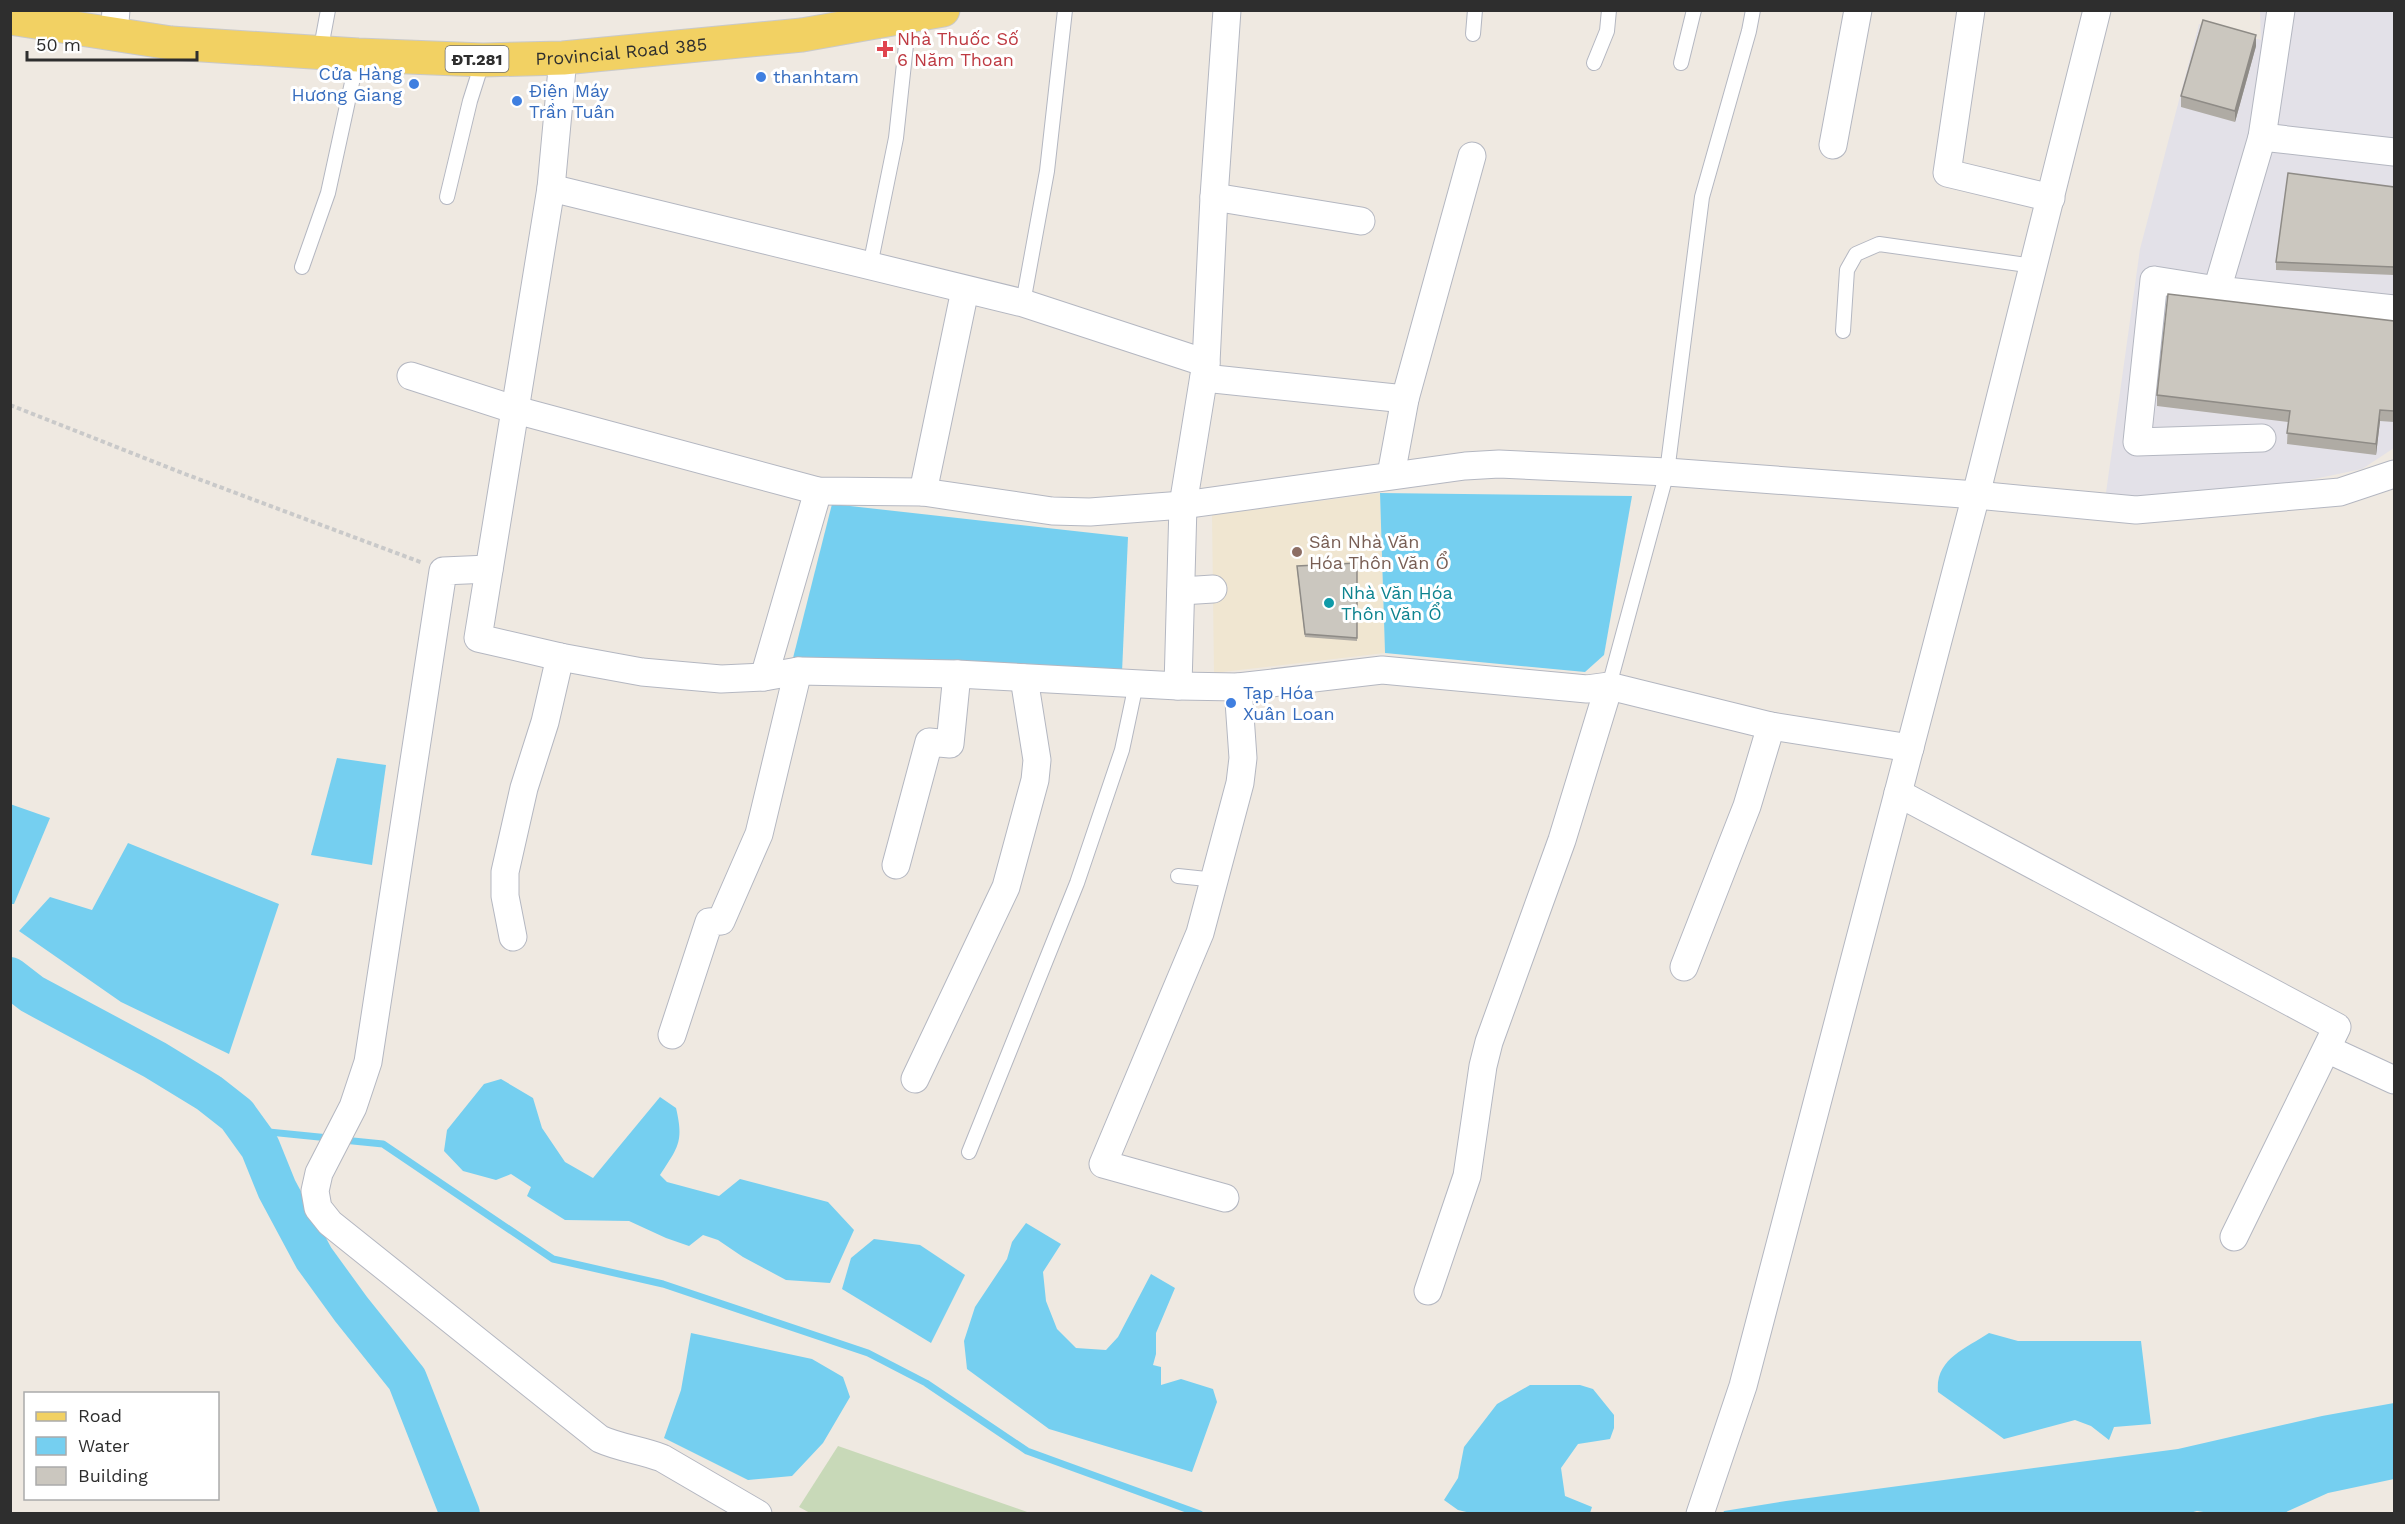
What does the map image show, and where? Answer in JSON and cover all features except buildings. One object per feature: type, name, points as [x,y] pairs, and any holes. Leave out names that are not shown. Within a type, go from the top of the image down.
[{"type":"main road","name":"Provincial Road 385","points":[[10,18],[115,22],[171,43],[358,56],[483,60],[563,58],[802,35],[943,10]]},
{"type":"street","points":[[1178,686],[1183,505],[1205,371],[1227,10]]},
{"type":"street","points":[[1833,145],[1858,10]]},
{"type":"street","points":[[1971,10],[1947,173],[2050,198]]},
{"type":"street","points":[[1700,1514],[1743,1386],[1976,495],[2097,10]]},
{"type":"street","points":[[2217,290],[2262,137],[2281,10]]},
{"type":"street","points":[[563,58],[551,188],[478,638],[560,657],[654,673],[721,679],[764,677],[798,671],[957,674],[1238,687],[1382,670],[1587,688],[1609,686],[1771,726],[1910,748]]},
{"type":"street","points":[[2262,137],[2394,152]]},
{"type":"street","points":[[1391,475],[1405,399],[1472,156]]},
{"type":"street","points":[[551,188],[1023,303],[1205,371],[1405,399]]},
{"type":"street","points":[[1214,197],[1361,221]]},
{"type":"street","points":[[2262,438],[2137,442],[2154,280],[2217,290],[2394,309]]},
{"type":"street","points":[[923,492],[965,290]]},
{"type":"street","points":[[411,376],[516,411],[818,491],[923,492],[1052,511],[1090,512],[1183,505],[1391,475],[1499,464],[1667,472],[1976,495],[2136,510],[2340,492],[2394,474]]},
{"type":"street","points":[[764,677],[818,491]]},
{"type":"street","points":[[489,569],[443,571],[368,1062],[353,1107],[319,1173],[315,1191],[318,1208],[330,1223],[600,1438],[614,1445],[662,1458],[758,1514]]},
{"type":"street","points":[[1181,591],[1213,589]]},
{"type":"street","points":[[513,937],[505,896],[505,872],[524,788],[545,722],[560,657]]},
{"type":"street","points":[[672,1035],[709,922],[721,921],[759,834],[798,671]]},
{"type":"street","points":[[896,865],[929,742],[950,744],[957,674]]},
{"type":"street","points":[[915,1079],[995,912],[1012,866],[1035,780],[1037,760],[1024,678]]},
{"type":"street","points":[[1428,1291],[1467,1176],[1489,1042],[1563,840],[1609,686]]},
{"type":"street","points":[[1225,1198],[1102,1164],[1200,933],[1216,880],[1240,783],[1243,758],[1238,687]]},
{"type":"street","points":[[1684,967],[1751,795],[1771,726]]},
{"type":"street","points":[[1898,793],[2337,1027],[2234,1237]]},
{"type":"street","points":[[2327,1049],[2394,1080]]},
{"type":"lane","points":[[320,53],[328,10]]},
{"type":"lane","points":[[1023,303],[1047,171],[1065,10]]},
{"type":"lane","points":[[1473,34],[1475,10]]},
{"type":"lane","points":[[1594,63],[1607,31],[1609,10]]},
{"type":"lane","points":[[1682,63],[1694,10]]},
{"type":"lane","points":[[1609,686],[1667,472],[1702,197],[1753,10]]},
{"type":"lane","points":[[870,266],[897,138],[909,17]]},
{"type":"lane","points":[[303,267],[328,193],[358,56]]},
{"type":"lane","points":[[447,197],[470,101],[483,60]]},
{"type":"lane","points":[[1843,331],[1848,270],[1857,254],[1879,244],[2034,266]]},
{"type":"lane","points":[[969,1152],[1077,883],[1122,750],[1136,684]]},
{"type":"lane","points":[[1178,876],[1216,880]]},
{"type":"path","points":[[10,405],[443,571]]},
{"type":"shaded area","points":[[2260,11],[2394,11],[2394,448],[2362,469],[2290,484],[2105,500],[2140,249],[2199,24],[2261,40]]},
{"type":"shaded area","name":"Sân Nhà Văn Hóa Thôn Văn Ổ","points":[[1380,493],[1385,653],[1214,673],[1212,515]]},
{"type":"green space","points":[[838,1446],[1030,1513],[810,1513],[799,1507]]},
{"type":"water","points":[[1380,493],[1632,496],[1604,655],[1585,672],[1385,653]]},
{"type":"water","points":[[832,504],[1128,537],[1122,672],[793,658]]},
{"type":"water","points":[[337,758],[386,765],[372,865],[311,855]]},
{"type":"water","points":[[10,804],[50,818],[14,904],[11,904]]},
{"type":"water","points":[[128,843],[279,904],[229,1054],[121,1002],[19,931],[50,897],[92,910]]},
{"type":"water","points":[[501,1079],[533,1098],[542,1128],[565,1162],[593,1178],[660,1097],[676,1108],[679,1129],[678,1144],[660,1175],[667,1182],[719,1196],[740,1179],[828,1202],[854,1230],[830,1283],[786,1280],[743,1257],[718,1240],[703,1235],[689,1246],[629,1221],[565,1220],[527,1196],[531,1187],[511,1174],[496,1180],[463,1171],[444,1151],[447,1130],[484,1084]]},
{"type":"water","points":[[1026,1223],[1061,1244],[1043,1272],[1046,1301],[1057,1329],[1076,1348],[1106,1350],[1118,1337],[1151,1274],[1175,1288],[1156,1333],[1156,1354],[1153,1365],[1161,1367],[1161,1385],[1181,1379],[1213,1389],[1217,1402],[1192,1472],[1049,1429],[967,1369],[964,1341],[975,1307],[1007,1259],[1012,1242]]},
{"type":"water","points":[[874,1239],[920,1245],[965,1275],[931,1343],[842,1289],[851,1258]]},
{"type":"water","points":[[691,1333],[812,1359],[843,1377],[850,1397],[823,1443],[792,1476],[748,1480],[664,1438],[681,1390]]},
{"type":"water","points":[[1989,1333],[2018,1341],[2141,1341],[2151,1424],[2114,1427],[2109,1440],[2091,1426],[2075,1420],[2004,1439],[1938,1392],[1938,1381],[1946,1363]]},
{"type":"water","points":[[1530,1385],[1580,1385],[1593,1389],[1614,1415],[1614,1428],[1610,1439],[1578,1444],[1561,1468],[1565,1496],[1592,1507],[1590,1513],[1475,1514],[1458,1510],[1444,1500],[1458,1478],[1464,1447],[1497,1404]]},
{"type":"water","points":[[2394,1403],[2394,1479],[2328,1493],[2284,1513],[2216,1514],[2197,1511],[2186,1514],[1723,1513],[1786,1501],[2178,1449],[2322,1416]]},
{"type":"waterway","points":[[10,977],[32,994],[155,1060],[209,1093],[237,1115],[260,1147],[277,1189],[314,1258],[407,1379],[460,1514]]},
{"type":"waterway","points":[[248,1130],[329,1138]]},
{"type":"waterway","points":[[343,1140],[383,1144],[553,1259],[663,1284],[868,1353],[926,1383],[1027,1451],[1200,1514]]},
{"type":"place","name":"Nhà Thuốc Số 6 Năm Thoan","points":[[885,49]]},
{"type":"place","name":"thanhtam","points":[[761,77]]},
{"type":"place","name":"Cửa Hàng Hương Giang","points":[[414,84]]},
{"type":"place","name":"Điện Máy Trần Tuân","points":[[517,101]]},
{"type":"place","name":"Sân Nhà Văn Hóa Thôn Văn Ổ","points":[[1297,552]]},
{"type":"place","name":"Nhà Văn Hóa Thôn Văn Ổ","points":[[1329,603]]},
{"type":"place","name":"Tạp Hóa Xuân Loan","points":[[1231,703]]}]
